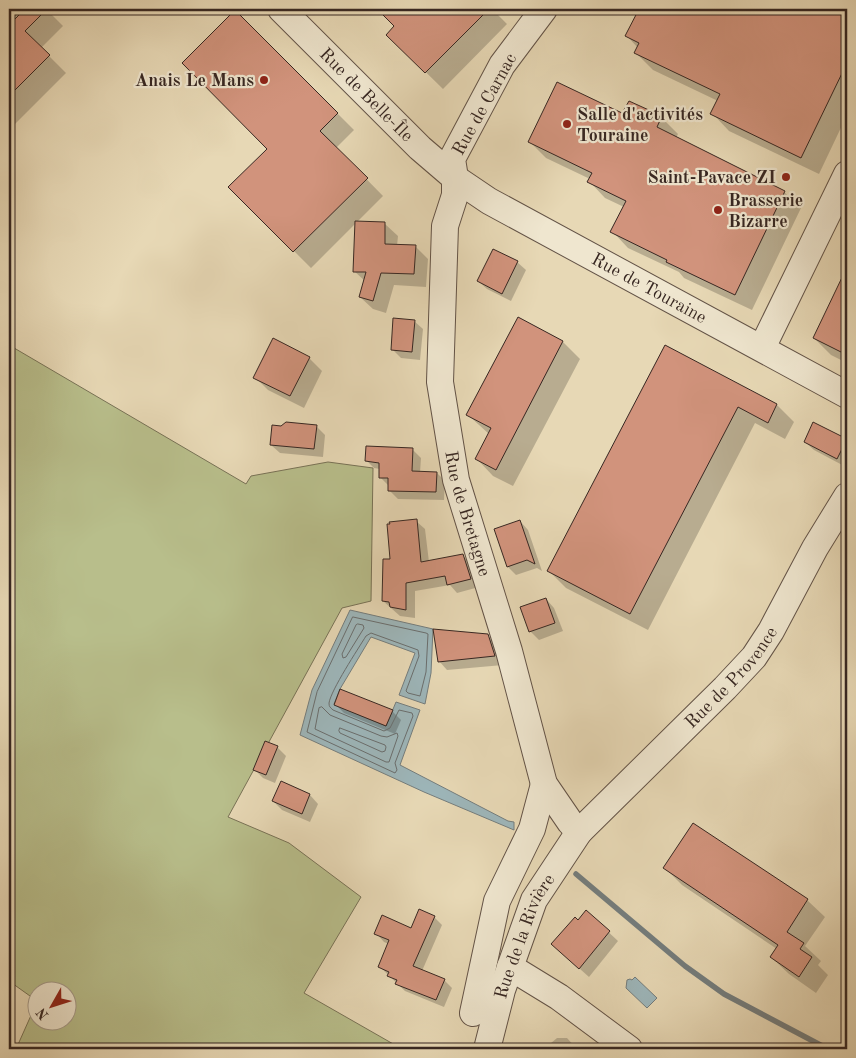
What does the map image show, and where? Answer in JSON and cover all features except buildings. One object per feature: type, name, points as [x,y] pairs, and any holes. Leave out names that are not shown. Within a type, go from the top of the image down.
[{"type":"street","name":"Rue de Belle-Île","points":[[281,9],[420,148],[455,178]]},
{"type":"street","name":"Rue de Carnac","points":[[455,178],[452,159],[502,65],[544,9]]},
{"type":"street","points":[[762,348],[847,174]]},
{"type":"street","name":"Rue de Touraine","points":[[455,178],[489,200],[847,395]]},
{"type":"street","name":"Rue de Bretagne","points":[[455,178],[455,195],[445,226],[440,382],[456,480],[510,651],[544,784],[579,832]]},
{"type":"street","name":"Rue de Provence","points":[[579,832],[754,657],[771,631],[815,548],[847,496]]},
{"type":"street","points":[[473,1013],[497,901],[532,829],[544,784]]},
{"type":"street","name":"Rue de la Rivière","points":[[487,1049],[502,990],[534,900],[579,832]]},
{"type":"street","points":[[510,966],[559,997],[629,1049]]},
{"type":"green space","points":[[9,345],[246,484],[251,476],[328,462],[373,468],[371,601],[342,608],[228,817],[289,843],[361,897],[304,993],[402,1049],[16,1049],[28,1022],[28,1030],[78,1030],[78,980],[28,980],[28,995],[9,981]]},
{"type":"water","points":[[350,610],[433,629],[431,673],[425,704],[399,695],[415,653],[371,637],[340,689],[334,704],[386,726],[396,702],[420,710],[400,765],[508,821],[514,822],[514,830],[424,792],[300,735],[312,690]]},
{"type":"water","points":[[635,977],[657,998],[647,1008],[626,988],[627,980],[632,980]]},
{"type":"waterway","points":[[576,874],[685,966],[724,994],[828,1049]]},
{"type":"place","name":"Anais Le Mans","points":[[264,80]]},
{"type":"place","name":"Salle d'activités Touraine","points":[[567,124]]},
{"type":"place","name":"Saint-Pavace ZI","points":[[786,177]]},
{"type":"place","name":"Brasserie Bizarre","points":[[718,210]]}]
